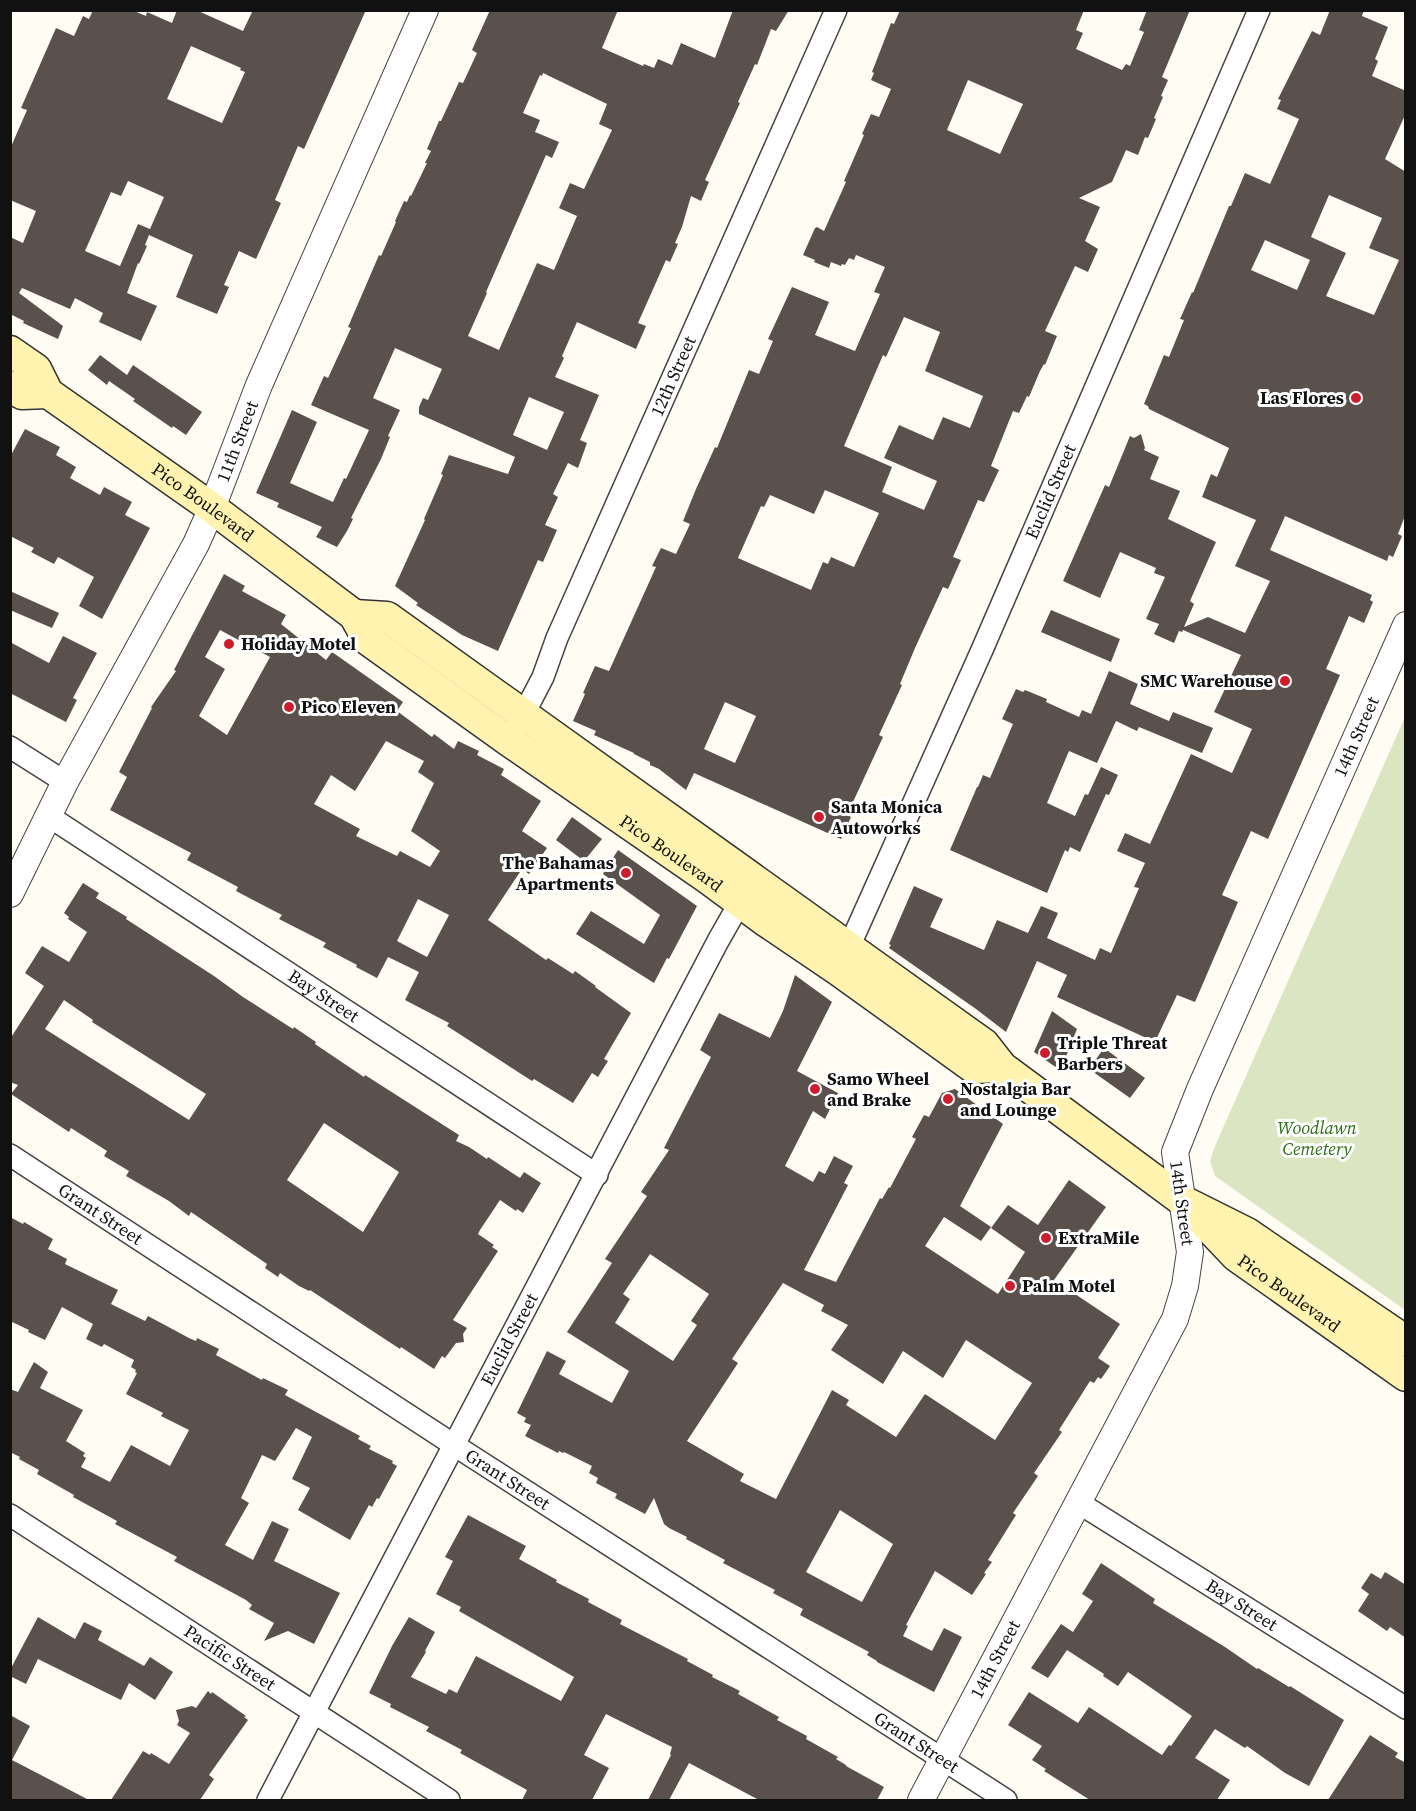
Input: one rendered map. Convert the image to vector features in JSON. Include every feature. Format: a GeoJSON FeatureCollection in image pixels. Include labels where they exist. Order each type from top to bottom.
{"type":"FeatureCollection","features":[{"type":"Feature","properties":{"kind":"main road","name":"Pico Boulevard"},"geometry":{"type":"LineString","coordinates":[[10,351],[36,369],[48,393],[212,508],[354,615],[368,640],[509,741],[746,891],[844,959],[984,1044],[1002,1067],[1183,1201],[1236,1256],[1406,1376]]}},
{"type":"Feature","properties":{"kind":"main road"},"geometry":{"type":"LineString","coordinates":[[10,386],[22,394],[48,393]]}},
{"type":"Feature","properties":{"kind":"main road","name":"Pico Boulevard"},"geometry":{"type":"LineString","coordinates":[[354,615],[387,617],[524,716],[746,891]]}},
{"type":"Feature","properties":{"kind":"main road","name":"Pico Boulevard"},"geometry":{"type":"LineString","coordinates":[[1183,1201],[1247,1233],[1406,1341]]}},
{"type":"Feature","properties":{"kind":"street","name":"11th Street"},"geometry":{"type":"LineString","coordinates":[[10,894],[66,782],[196,544],[259,385],[425,10]]}},
{"type":"Feature","properties":{"kind":"street","name":"12th Street"},"geometry":{"type":"LineString","coordinates":[[509,741],[543,677],[557,638],[836,10]]}},
{"type":"Feature","properties":{"kind":"street","name":"Euclid Street"},"geometry":{"type":"LineString","coordinates":[[844,959],[982,650],[1259,10]]}},
{"type":"Feature","properties":{"kind":"street","name":"14th Street"},"geometry":{"type":"LineString","coordinates":[[921,1800],[1175,1319],[1185,1286],[1190,1252],[1175,1152],[1200,1089],[1406,625]]}},
{"type":"Feature","properties":{"kind":"street"},"geometry":{"type":"LineString","coordinates":[[10,747],[66,782]]}},
{"type":"Feature","properties":{"kind":"street","name":"Bay Street"},"geometry":{"type":"LineString","coordinates":[[50,817],[597,1175]]}},
{"type":"Feature","properties":{"kind":"street","name":"Euclid Street"},"geometry":{"type":"LineString","coordinates":[[268,1800],[746,891]]}},
{"type":"Feature","properties":{"kind":"street","name":"Grant Street"},"geometry":{"type":"LineString","coordinates":[[10,1155],[454,1445],[1006,1800]]}},
{"type":"Feature","properties":{"kind":"street","name":"Bay Street"},"geometry":{"type":"LineString","coordinates":[[1079,1503],[1406,1708]]}},
{"type":"Feature","properties":{"kind":"street","name":"Pacific Street"},"geometry":{"type":"LineString","coordinates":[[10,1515],[449,1800]]}},
{"type":"Feature","properties":{"kind":"green space","name":"Woodlawn Cemetery"},"geometry":{"type":"Polygon","coordinates":[[[1405,717],[1405,1310],[1215,1176],[1210,1161],[1405,717]]]}},
{"type":"Feature","properties":{"kind":"building"},"geometry":{"type":"Polygon","coordinates":[[[93,10],[132,10],[146,16],[147,12],[172,23],[177,10],[196,10],[243,31],[253,10],[366,10],[304,149],[298,146],[275,200],[281,203],[256,259],[239,251],[224,285],[229,287],[217,314],[176,297],[193,255],[149,235],[145,245],[147,246],[127,293],[157,306],[141,341],[99,322],[103,313],[75,298],[70,309],[22,288],[19,293],[63,326],[58,339],[23,323],[24,321],[10,314],[10,237],[23,243],[36,211],[10,200],[10,149],[27,110],[21,108],[56,28],[74,36],[83,16],[89,19],[93,10]],[[191,46],[167,99],[222,123],[245,72],[240,70],[241,68],[191,46]],[[128,181],[121,196],[111,192],[85,251],[120,266],[138,224],[150,229],[164,197],[128,181]]]}},
{"type":"Feature","properties":{"kind":"building"},"geometry":{"type":"Polygon","coordinates":[[[490,10],[618,10],[602,48],[643,66],[644,64],[654,68],[658,59],[672,65],[681,43],[715,58],[733,10],[789,10],[776,31],[771,29],[705,180],[709,182],[701,201],[691,196],[675,243],[678,244],[670,262],[666,260],[638,323],[646,326],[636,349],[577,322],[555,377],[599,395],[580,440],[587,443],[578,468],[568,463],[553,494],[558,497],[545,525],[557,530],[543,562],[538,560],[498,651],[462,635],[416,605],[418,603],[395,586],[425,520],[449,455],[508,474],[515,457],[419,414],[423,398],[428,400],[442,369],[395,348],[373,398],[400,410],[381,459],[337,547],[316,537],[322,527],[277,507],[279,503],[256,493],[292,410],[317,422],[290,483],[333,502],[344,478],[346,479],[369,430],[311,405],[324,376],[328,378],[351,328],[348,327],[404,201],[407,202],[411,196],[427,163],[425,163],[431,151],[427,149],[439,121],[459,82],[463,83],[477,53],[472,50],[490,10]],[[543,73],[523,113],[540,120],[535,132],[559,142],[552,158],[546,155],[468,336],[499,350],[537,263],[554,270],[577,216],[559,208],[570,183],[584,189],[612,130],[599,124],[607,104],[543,73]],[[529,397],[513,435],[547,450],[564,412],[529,397]]]}},
{"type":"Feature","properties":{"kind":"building"},"geometry":{"type":"Polygon","coordinates":[[[900,10],[1084,10],[1076,30],[1083,33],[1076,49],[1122,70],[1126,64],[1130,66],[1144,32],[1139,30],[1147,10],[1190,10],[1162,77],[1168,80],[1154,118],[1156,119],[1138,155],[1126,150],[1112,182],[1079,198],[1100,207],[1085,241],[1098,249],[1088,272],[1075,266],[1045,331],[1057,336],[1029,397],[1027,396],[1019,413],[1013,411],[991,466],[999,470],[984,502],[978,500],[953,557],[961,560],[948,589],[943,587],[915,648],[900,684],[902,685],[879,735],[883,737],[847,815],[851,817],[841,839],[694,773],[686,790],[659,769],[650,765],[650,762],[594,735],[596,731],[573,721],[595,666],[609,671],[656,567],[652,566],[661,548],[676,554],[690,524],[683,521],[696,489],[715,447],[717,448],[749,370],[759,374],[773,341],[768,339],[792,287],[829,302],[815,335],[855,351],[880,294],[874,292],[885,267],[856,255],[854,260],[849,258],[845,265],[841,266],[831,262],[829,268],[803,255],[815,228],[824,231],[846,182],[844,181],[871,114],[879,117],[891,89],[871,80],[891,23],[894,24],[900,10]],[[968,80],[947,130],[1000,154],[1023,104],[968,80]],[[904,317],[886,357],[883,355],[844,446],[892,467],[882,492],[924,510],[937,481],[884,458],[899,425],[933,440],[943,417],[970,428],[983,396],[925,371],[940,332],[904,317]],[[825,490],[814,514],[770,495],[764,507],[761,506],[738,558],[811,590],[823,562],[828,564],[831,557],[854,567],[879,513],[825,490]],[[725,702],[704,749],[735,763],[756,716],[725,702]]]}},
{"type":"Feature","properties":{"kind":"building"},"geometry":{"type":"Polygon","coordinates":[[[1330,10],[1364,10],[1362,16],[1388,27],[1375,59],[1378,61],[1372,76],[1406,91],[1406,113],[1385,159],[1406,172],[1406,513],[1398,534],[1402,536],[1393,557],[1389,555],[1387,561],[1285,516],[1270,550],[1372,595],[1370,600],[1373,602],[1364,623],[1349,616],[1326,669],[1340,675],[1268,839],[1251,831],[1222,895],[1238,902],[1195,1002],[1177,995],[1155,1042],[1057,997],[1067,975],[1037,961],[1006,1032],[889,948],[914,886],[943,899],[930,927],[984,950],[997,920],[1028,933],[1041,906],[1058,913],[1047,938],[1095,960],[1100,948],[1111,953],[1139,888],[1134,887],[1145,863],[1117,851],[1125,833],[1150,844],[1191,754],[1232,773],[1252,729],[1214,712],[1241,655],[1183,630],[1179,631],[1174,643],[1154,634],[1159,624],[1146,619],[1165,577],[1154,573],[1156,568],[1120,552],[1100,598],[1063,581],[1105,485],[1109,487],[1130,436],[1134,438],[1141,434],[1144,450],[1159,457],[1150,479],[1180,491],[1168,519],[1216,542],[1190,601],[1194,604],[1184,627],[1208,617],[1245,633],[1270,581],[1235,566],[1256,520],[1202,497],[1211,474],[1217,477],[1229,448],[1149,409],[1144,404],[1164,355],[1169,357],[1184,320],[1180,319],[1245,173],[1270,184],[1299,119],[1277,109],[1281,100],[1278,99],[1312,31],[1320,35],[1330,10]],[[1329,195],[1311,237],[1346,253],[1326,296],[1374,315],[1399,260],[1369,248],[1382,218],[1329,195]],[[1265,240],[1251,270],[1297,290],[1310,260],[1265,240]]]}},
{"type":"Feature","properties":{"kind":"building"},"geometry":{"type":"Polygon","coordinates":[[[100,355],[127,375],[133,365],[202,412],[186,435],[133,401],[135,399],[109,381],[107,385],[88,370],[100,355]]]}},
{"type":"Feature","properties":{"kind":"building"},"geometry":{"type":"Polygon","coordinates":[[[25,429],[60,447],[56,455],[76,467],[70,478],[100,495],[104,487],[132,502],[125,515],[150,528],[102,619],[79,606],[94,577],[58,557],[54,564],[31,552],[34,548],[10,536],[10,457],[25,429]]]}},
{"type":"Feature","properties":{"kind":"building"},"geometry":{"type":"Polygon","coordinates":[[[224,574],[245,586],[242,591],[286,615],[281,624],[326,660],[332,652],[403,702],[397,711],[432,737],[434,734],[454,749],[458,741],[479,751],[477,755],[504,769],[501,775],[541,801],[522,831],[547,848],[529,874],[522,869],[488,920],[546,960],[548,958],[573,974],[575,971],[631,1013],[604,1059],[608,1061],[598,1077],[592,1073],[573,1103],[534,1079],[532,1081],[447,1026],[449,1023],[405,1000],[419,972],[388,957],[377,978],[356,967],[357,965],[323,947],[326,943],[279,919],[282,915],[236,891],[238,887],[187,860],[191,853],[110,810],[127,777],[119,772],[151,707],[176,671],[174,670],[224,574]],[[220,630],[205,657],[225,669],[199,716],[227,735],[270,657],[220,630]],[[386,741],[355,791],[331,775],[314,804],[360,829],[356,836],[397,856],[400,851],[430,867],[440,851],[411,831],[434,783],[418,772],[424,761],[386,741]],[[418,899],[397,941],[427,957],[449,915],[418,899]]]}},
{"type":"Feature","properties":{"kind":"building"},"geometry":{"type":"Polygon","coordinates":[[[10,591],[59,613],[52,628],[10,610],[10,591]]]}},
{"type":"Feature","properties":{"kind":"building"},"geometry":{"type":"Polygon","coordinates":[[[1051,610],[1120,639],[1111,662],[1041,632],[1051,610]]]}},
{"type":"Feature","properties":{"kind":"building"},"geometry":{"type":"Polygon","coordinates":[[[63,636],[97,653],[73,698],[77,700],[66,722],[10,693],[10,642],[49,663],[63,636]]]}},
{"type":"Feature","properties":{"kind":"building"},"geometry":{"type":"Polygon","coordinates":[[[1109,671],[1138,684],[1130,704],[1169,721],[1173,712],[1213,728],[1202,753],[1139,727],[1137,731],[1116,721],[1097,763],[1069,751],[1047,803],[1075,816],[1101,767],[1118,775],[1109,795],[1106,794],[1080,852],[1070,847],[1068,852],[1065,850],[1047,893],[950,850],[983,775],[990,778],[1013,724],[1002,719],[1016,689],[1023,692],[1025,690],[1047,699],[1046,702],[1079,717],[1082,710],[1091,714],[1109,671]]]}},
{"type":"Feature","properties":{"kind":"building"},"geometry":{"type":"Polygon","coordinates":[[[572,817],[602,839],[584,861],[556,840],[572,817]]]}},
{"type":"Feature","properties":{"kind":"building","name":"The Bahamas Apartments"},"geometry":{"type":"Polygon","coordinates":[[[618,850],[697,906],[654,983],[576,934],[591,911],[644,944],[660,915],[603,874],[618,850]]]}},
{"type":"Feature","properties":{"kind":"building"},"geometry":{"type":"Polygon","coordinates":[[[83,883],[99,893],[96,898],[127,917],[126,919],[243,997],[293,1029],[294,1027],[364,1077],[365,1075],[459,1135],[456,1141],[487,1159],[488,1157],[520,1178],[524,1172],[541,1183],[523,1213],[500,1200],[480,1230],[478,1234],[494,1245],[492,1247],[498,1251],[453,1320],[467,1328],[463,1334],[464,1342],[456,1343],[445,1358],[442,1356],[434,1369],[310,1290],[299,1286],[280,1273],[278,1277],[265,1268],[267,1264],[191,1212],[189,1216],[169,1201],[126,1176],[129,1171],[104,1156],[107,1151],[71,1128],[69,1132],[11,1094],[18,1085],[10,1082],[10,1039],[44,986],[25,973],[42,946],[69,962],[87,932],[68,919],[69,917],[64,913],[83,883]],[[64,1000],[45,1029],[189,1120],[206,1094],[92,1022],[93,1020],[64,1000]],[[324,1123],[287,1180],[363,1232],[399,1172],[324,1123]]]}},
{"type":"Feature","properties":{"kind":"building"},"geometry":{"type":"Polygon","coordinates":[[[795,975],[832,1002],[797,1071],[838,1093],[825,1119],[813,1111],[785,1166],[813,1182],[819,1171],[825,1174],[834,1156],[853,1166],[844,1183],[848,1185],[804,1270],[836,1282],[880,1198],[882,1199],[890,1188],[916,1139],[912,1137],[924,1115],[929,1117],[942,1093],[955,1089],[1003,1124],[960,1206],[991,1227],[981,1241],[944,1217],[925,1246],[998,1294],[1025,1252],[991,1228],[1008,1205],[1038,1225],[1069,1180],[1106,1207],[1054,1280],[1120,1324],[1098,1358],[1110,1366],[1101,1379],[1098,1377],[1094,1383],[1090,1381],[1059,1430],[1062,1432],[1034,1473],[1038,1476],[1013,1513],[1016,1515],[988,1560],[992,1562],[972,1595],[935,1571],[906,1625],[908,1626],[903,1636],[932,1651],[944,1628],[962,1637],[934,1692],[877,1662],[867,1655],[869,1652],[800,1615],[803,1609],[773,1593],[775,1590],[723,1563],[725,1560],[669,1528],[664,1524],[654,1498],[645,1514],[615,1498],[617,1494],[596,1483],[598,1478],[589,1473],[592,1466],[564,1452],[559,1451],[558,1453],[525,1436],[531,1425],[524,1422],[526,1418],[517,1413],[547,1351],[566,1361],[559,1374],[612,1403],[629,1371],[567,1332],[612,1263],[605,1259],[647,1196],[641,1192],[669,1150],[664,1148],[711,1057],[700,1050],[719,1013],[770,1038],[783,1011],[795,975]],[[650,1254],[623,1294],[630,1299],[615,1323],[673,1361],[697,1325],[691,1321],[709,1294],[650,1254]],[[783,1283],[732,1359],[738,1363],[687,1441],[744,1474],[740,1481],[776,1499],[832,1390],[849,1400],[846,1405],[896,1437],[925,1394],[995,1440],[1032,1383],[966,1340],[943,1378],[903,1351],[883,1384],[831,1350],[848,1325],[821,1311],[824,1305],[783,1283]],[[840,1510],[806,1572],[862,1602],[893,1544],[840,1510]]]}},
{"type":"Feature","properties":{"kind":"building"},"geometry":{"type":"Polygon","coordinates":[[[1052,1011],[1077,1029],[1065,1059],[1057,1068],[1034,1052],[1052,1011]]]}},
{"type":"Feature","properties":{"kind":"building"},"geometry":{"type":"Polygon","coordinates":[[[1104,1048],[1145,1078],[1130,1098],[1089,1069],[1104,1048]]]}},
{"type":"Feature","properties":{"kind":"building"},"geometry":{"type":"Polygon","coordinates":[[[10,1217],[23,1224],[24,1222],[53,1239],[48,1249],[67,1259],[65,1264],[118,1290],[111,1304],[145,1321],[148,1316],[189,1338],[196,1341],[197,1338],[219,1349],[216,1355],[262,1380],[263,1378],[288,1390],[285,1395],[360,1436],[358,1439],[371,1446],[369,1449],[393,1461],[392,1463],[397,1466],[379,1499],[377,1498],[372,1507],[369,1505],[350,1540],[298,1510],[310,1488],[292,1479],[312,1437],[296,1428],[275,1461],[262,1455],[241,1498],[249,1503],[225,1545],[253,1560],[272,1521],[289,1529],[274,1561],[340,1593],[314,1644],[288,1631],[264,1641],[274,1623],[249,1609],[252,1605],[246,1600],[174,1561],[177,1557],[115,1524],[117,1521],[37,1474],[39,1470],[10,1452],[10,1389],[18,1392],[34,1362],[48,1372],[40,1388],[83,1410],[66,1441],[85,1453],[83,1456],[86,1458],[81,1467],[110,1482],[131,1445],[170,1466],[189,1430],[161,1416],[163,1413],[126,1394],[137,1373],[131,1367],[134,1360],[104,1344],[102,1347],[86,1339],[93,1324],[62,1307],[45,1340],[10,1321],[10,1217]]]}},
{"type":"Feature","properties":{"kind":"building"},"geometry":{"type":"Polygon","coordinates":[[[468,1515],[526,1546],[519,1559],[589,1599],[588,1602],[622,1620],[620,1624],[688,1659],[687,1661],[713,1675],[712,1677],[740,1691],[738,1694],[779,1717],[777,1720],[807,1736],[806,1739],[838,1757],[836,1759],[846,1766],[884,1787],[877,1800],[759,1800],[689,1763],[669,1800],[648,1800],[671,1755],[672,1747],[606,1714],[584,1755],[609,1768],[592,1800],[522,1800],[527,1790],[460,1753],[462,1750],[426,1731],[429,1727],[390,1707],[391,1704],[369,1693],[409,1617],[435,1632],[411,1677],[446,1694],[449,1689],[457,1693],[476,1656],[561,1701],[574,1677],[459,1611],[461,1607],[436,1594],[453,1561],[445,1557],[468,1515]]]}},
{"type":"Feature","properties":{"kind":"building"},"geometry":{"type":"Polygon","coordinates":[[[1101,1563],[1155,1599],[1153,1603],[1257,1669],[1290,1686],[1344,1720],[1309,1786],[1285,1773],[1247,1746],[1245,1748],[1215,1729],[1195,1758],[1230,1780],[1217,1800],[1090,1800],[1044,1771],[1046,1769],[1032,1760],[1042,1746],[1008,1725],[1029,1692],[1078,1723],[1089,1707],[1162,1755],[1192,1716],[1128,1672],[1118,1686],[1067,1650],[1048,1678],[1031,1668],[1061,1624],[1073,1632],[1093,1601],[1082,1594],[1101,1563]]]}},
{"type":"Feature","properties":{"kind":"building"},"geometry":{"type":"Polygon","coordinates":[[[1385,1572],[1406,1585],[1406,1638],[1390,1627],[1387,1631],[1358,1611],[1369,1594],[1361,1588],[1371,1573],[1381,1579],[1385,1572]]]}},
{"type":"Feature","properties":{"kind":"building"},"geometry":{"type":"Polygon","coordinates":[[[38,1617],[75,1639],[84,1622],[102,1631],[98,1640],[144,1666],[150,1657],[173,1672],[155,1700],[129,1683],[121,1700],[38,1659],[26,1684],[10,1676],[10,1670],[38,1617]]]}},
{"type":"Feature","properties":{"kind":"building"},"geometry":{"type":"Polygon","coordinates":[[[208,1691],[246,1716],[244,1717],[248,1720],[209,1775],[214,1779],[200,1800],[111,1800],[143,1751],[169,1764],[190,1733],[177,1725],[179,1721],[176,1710],[192,1706],[196,1708],[208,1691]]]}},
{"type":"Feature","properties":{"kind":"building"},"geometry":{"type":"Polygon","coordinates":[[[10,1715],[30,1726],[12,1760],[89,1800],[10,1800],[10,1715]]]}},
{"type":"Feature","properties":{"kind":"building"},"geometry":{"type":"Polygon","coordinates":[[[1370,1735],[1398,1753],[1395,1757],[1406,1763],[1406,1800],[1328,1800],[1370,1735]]]}},
{"type":"Feature","properties":{"kind":"place","name":"Las Flores"},"geometry":{"type":"Point","coordinates":[1356,398]}},
{"type":"Feature","properties":{"kind":"place","name":"Holiday Motel"},"geometry":{"type":"Point","coordinates":[229,644]}},
{"type":"Feature","properties":{"kind":"place","name":"SMC Warehouse"},"geometry":{"type":"Point","coordinates":[1285,681]}},
{"type":"Feature","properties":{"kind":"place","name":"Pico Eleven"},"geometry":{"type":"Point","coordinates":[289,707]}},
{"type":"Feature","properties":{"kind":"place","name":"Santa Monica Autoworks"},"geometry":{"type":"Point","coordinates":[819,817]}},
{"type":"Feature","properties":{"kind":"place","name":"The Bahamas Apartments"},"geometry":{"type":"Point","coordinates":[626,873]}},
{"type":"Feature","properties":{"kind":"place","name":"Triple Threat Barbers"},"geometry":{"type":"Point","coordinates":[1045,1053]}},
{"type":"Feature","properties":{"kind":"place","name":"Samo Wheel and Brake"},"geometry":{"type":"Point","coordinates":[815,1089]}},
{"type":"Feature","properties":{"kind":"place","name":"Nostalgia Bar and Lounge"},"geometry":{"type":"Point","coordinates":[948,1099]}},
{"type":"Feature","properties":{"kind":"place","name":"ExtraMile"},"geometry":{"type":"Point","coordinates":[1046,1238]}},
{"type":"Feature","properties":{"kind":"place","name":"Palm Motel"},"geometry":{"type":"Point","coordinates":[1010,1286]}}]}
